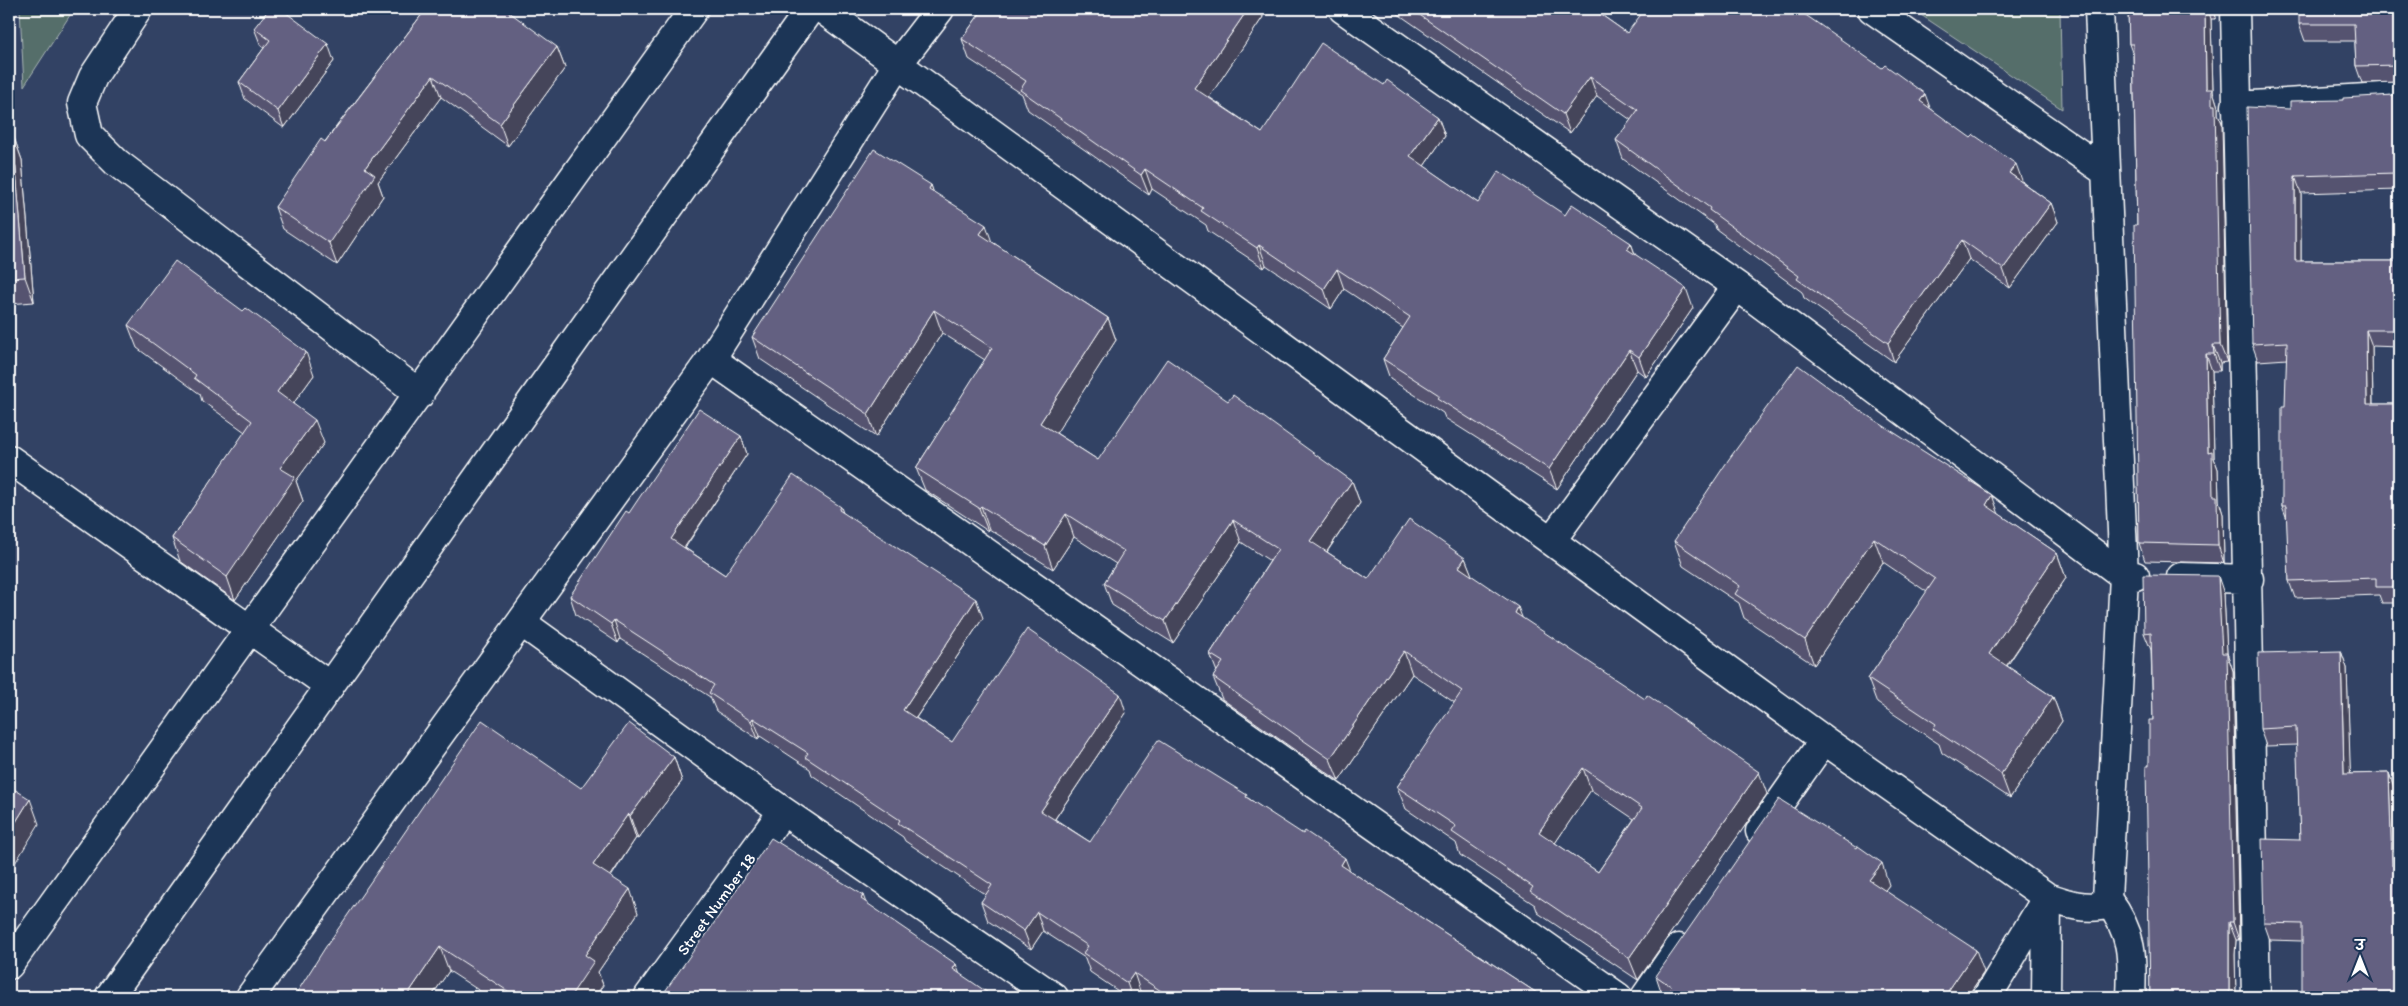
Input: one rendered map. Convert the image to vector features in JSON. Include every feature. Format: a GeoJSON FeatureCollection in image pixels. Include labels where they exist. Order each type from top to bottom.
{"type":"FeatureCollection","features":[{"type":"Feature","properties":{"kind":"street"},"geometry":{"type":"LineString","coordinates":[[138,9],[92,76],[82,103],[89,135],[116,162],[420,394]]}},
{"type":"Feature","properties":{"kind":"street"},"geometry":{"type":"LineString","coordinates":[[9,965],[420,394],[694,9]]}},
{"type":"Feature","properties":{"kind":"street"},"geometry":{"type":"LineString","coordinates":[[109,997],[810,9]]}},
{"type":"Feature","properties":{"kind":"street"},"geometry":{"type":"LineString","coordinates":[[822,9],[1824,740],[2047,897],[2079,907],[2091,908],[2101,906],[2107,899],[2124,576],[2099,9]]}},
{"type":"Feature","properties":{"kind":"street"},"geometry":{"type":"LineString","coordinates":[[250,997],[711,359],[897,65],[940,9]]}},
{"type":"Feature","properties":{"kind":"street"},"geometry":{"type":"LineString","coordinates":[[1343,9],[1737,286],[2124,576],[2249,579]]}},
{"type":"Feature","properties":{"kind":"street"},"geometry":{"type":"LineString","coordinates":[[1872,9],[2106,172]]}},
{"type":"Feature","properties":{"kind":"street"},"geometry":{"type":"LineString","coordinates":[[2235,9],[2249,579],[2256,997]]}},
{"type":"Feature","properties":{"kind":"street"},"geometry":{"type":"LineString","coordinates":[[2236,106],[2399,96]]}},
{"type":"Feature","properties":{"kind":"street"},"geometry":{"type":"LineString","coordinates":[[1551,541],[1737,286]]}},
{"type":"Feature","properties":{"kind":"street"},"geometry":{"type":"LineString","coordinates":[[711,359],[1618,997]]}},
{"type":"Feature","properties":{"kind":"street"},"geometry":{"type":"LineString","coordinates":[[9,459],[330,686]]}},
{"type":"Feature","properties":{"kind":"street"},"geometry":{"type":"LineString","coordinates":[[521,622],[783,811],[1054,997]]}},
{"type":"Feature","properties":{"kind":"street"},"geometry":{"type":"LineString","coordinates":[[1747,850],[1824,740]]}},
{"type":"Feature","properties":{"kind":"street","name":"Street Number 18"},"geometry":{"type":"LineString","coordinates":[[648,997],[783,811]]}},
{"type":"Feature","properties":{"kind":"street"},"geometry":{"type":"LineString","coordinates":[[1987,997],[2047,897]]}},
{"type":"Feature","properties":{"kind":"street"},"geometry":{"type":"LineString","coordinates":[[2046,997],[2047,897]]}},
{"type":"Feature","properties":{"kind":"street"},"geometry":{"type":"LineString","coordinates":[[2107,899],[2120,916],[2130,942],[2132,960],[2131,997]]}},
{"type":"Feature","properties":{"kind":"street"},"geometry":{"type":"LineString","coordinates":[[1646,997],[1691,932]]}},
{"type":"Feature","properties":{"kind":"green space"},"geometry":{"type":"Polygon","coordinates":[[[20,9],[74,9],[24,86],[20,9]]]}},
{"type":"Feature","properties":{"kind":"green space"},"geometry":{"type":"Polygon","coordinates":[[[1912,9],[2060,9],[2062,109],[1912,9]]]}},
{"type":"Feature","properties":{"kind":"building"},"geometry":{"type":"Polygon","coordinates":[[[269,9],[281,9],[328,44],[278,111],[239,82],[270,40],[254,28],[269,9]]]}},
{"type":"Feature","properties":{"kind":"building"},"geometry":{"type":"Polygon","coordinates":[[[426,9],[505,9],[557,47],[500,124],[433,76],[365,168],[375,175],[329,243],[275,207],[321,139],[325,142],[426,9]]]}},
{"type":"Feature","properties":{"kind":"building"},"geometry":{"type":"Polygon","coordinates":[[[983,9],[1248,9],[1194,88],[1262,133],[1321,43],[1384,85],[1387,80],[1438,117],[1410,156],[1478,203],[1499,171],[1565,215],[1572,204],[1631,243],[1627,249],[1686,288],[1639,357],[1629,350],[1549,469],[1437,398],[1439,395],[1383,359],[1410,317],[1337,269],[1324,289],[1259,245],[1257,248],[1201,211],[1203,208],[1145,169],[1141,175],[1020,90],[1026,81],[962,39],[983,9]]]}},
{"type":"Feature","properties":{"kind":"building"},"geometry":{"type":"Polygon","coordinates":[[[1411,9],[1593,9],[1627,33],[1645,9],[1797,9],[1882,68],[1885,65],[1925,94],[1920,101],[1971,138],[1974,135],[2016,164],[2009,173],[2051,203],[2003,269],[1962,240],[1888,343],[1797,279],[1799,276],[1616,140],[1638,110],[1590,77],[1563,114],[1411,9]]]}},
{"type":"Feature","properties":{"kind":"building"},"geometry":{"type":"Polygon","coordinates":[[[2128,9],[2205,9],[2206,89],[2212,89],[2212,105],[2215,105],[2220,345],[2213,345],[2214,354],[2206,354],[2208,452],[2212,451],[2213,496],[2217,496],[2218,545],[2139,543],[2134,225],[2137,225],[2133,44],[2129,44],[2128,9]]]}},
{"type":"Feature","properties":{"kind":"building"},"geometry":{"type":"Polygon","coordinates":[[[2299,9],[2399,9],[2399,65],[2356,66],[2354,24],[2299,24],[2299,9]]]}},
{"type":"Feature","properties":{"kind":"building"},"geometry":{"type":"Polygon","coordinates":[[[2399,93],[2399,261],[2399,330],[2366,330],[2367,404],[2399,404],[2399,587],[2376,587],[2376,578],[2289,581],[2286,506],[2282,506],[2282,406],[2285,406],[2287,342],[2252,344],[2247,107],[2290,109],[2290,101],[2343,100],[2343,98],[2394,95],[2399,93]],[[2396,173],[2295,176],[2295,261],[2399,261],[2396,173]]]}},
{"type":"Feature","properties":{"kind":"building"},"geometry":{"type":"Polygon","coordinates":[[[13,135],[25,277],[9,278],[9,136],[13,135]]]}},
{"type":"Feature","properties":{"kind":"building"},"geometry":{"type":"Polygon","coordinates":[[[874,149],[931,185],[929,189],[986,225],[980,234],[1108,318],[1040,423],[1098,460],[1167,359],[1228,401],[1233,395],[1352,481],[1310,541],[1368,579],[1409,519],[1465,558],[1459,567],[1518,607],[1515,613],[1645,699],[1647,695],[1759,772],[1629,958],[1530,891],[1533,887],[1452,832],[1456,826],[1397,787],[1462,691],[1404,651],[1330,759],[1213,677],[1223,662],[1210,654],[1278,549],[1233,520],[1165,621],[1104,583],[1124,551],[1066,514],[1045,546],[981,506],[979,508],[916,468],[992,348],[934,310],[868,414],[752,337],[874,149]],[[1583,768],[1539,832],[1598,872],[1642,808],[1583,768]]]}},
{"type":"Feature","properties":{"kind":"building"},"geometry":{"type":"Polygon","coordinates":[[[175,261],[243,311],[246,308],[306,352],[277,392],[315,420],[280,468],[295,477],[227,577],[172,538],[252,421],[194,378],[196,375],[128,325],[175,261]]]}},
{"type":"Feature","properties":{"kind":"building"},"geometry":{"type":"Polygon","coordinates":[[[1798,365],[1865,414],[1992,495],[1986,505],[2057,553],[1989,654],[2053,697],[2001,774],[1933,729],[1936,724],[1868,679],[1935,579],[1874,538],[1805,640],[1735,594],[1740,586],[1674,541],[1729,459],[1798,365]]]}},
{"type":"Feature","properties":{"kind":"building"},"geometry":{"type":"Polygon","coordinates":[[[699,409],[741,436],[671,539],[725,575],[793,475],[841,507],[839,510],[976,599],[903,710],[952,742],[1027,629],[1120,694],[1041,811],[1090,842],[1158,740],[1247,795],[1246,797],[1303,834],[1305,831],[1345,858],[1341,865],[1543,997],[1170,997],[1134,973],[1127,983],[1083,953],[1088,946],[1037,912],[1024,931],[981,902],[992,885],[898,823],[900,820],[805,757],[808,753],[753,718],[751,721],[709,693],[714,685],[614,620],[611,624],[570,596],[626,511],[629,513],[699,409]]]}},
{"type":"Feature","properties":{"kind":"building"},"geometry":{"type":"Polygon","coordinates":[[[2143,575],[2218,576],[2222,653],[2227,653],[2233,922],[2229,922],[2229,997],[2150,997],[2146,766],[2149,766],[2149,720],[2153,720],[2151,632],[2144,633],[2143,575]]]}},
{"type":"Feature","properties":{"kind":"building"},"geometry":{"type":"Polygon","coordinates":[[[2341,651],[2344,774],[2389,773],[2392,865],[2399,864],[2399,997],[2302,997],[2302,924],[2264,923],[2262,839],[2300,840],[2296,727],[2260,729],[2258,653],[2341,651]]]}},
{"type":"Feature","properties":{"kind":"building"},"geometry":{"type":"Polygon","coordinates":[[[482,720],[581,788],[629,723],[674,757],[630,816],[628,814],[593,865],[630,889],[585,955],[594,961],[570,997],[517,997],[440,947],[406,997],[395,997],[383,989],[378,997],[294,997],[325,948],[482,720]]]}},
{"type":"Feature","properties":{"kind":"building"},"geometry":{"type":"Polygon","coordinates":[[[9,786],[30,799],[9,833],[9,786]]]}},
{"type":"Feature","properties":{"kind":"building"},"geometry":{"type":"Polygon","coordinates":[[[1779,799],[1857,848],[1858,846],[1882,863],[1869,880],[1976,950],[1944,997],[1679,997],[1670,991],[1672,987],[1656,976],[1779,799]]]}},
{"type":"Feature","properties":{"kind":"building"},"geometry":{"type":"Polygon","coordinates":[[[771,838],[863,895],[861,899],[956,964],[953,969],[994,997],[661,997],[704,938],[771,838]]]}}]}
